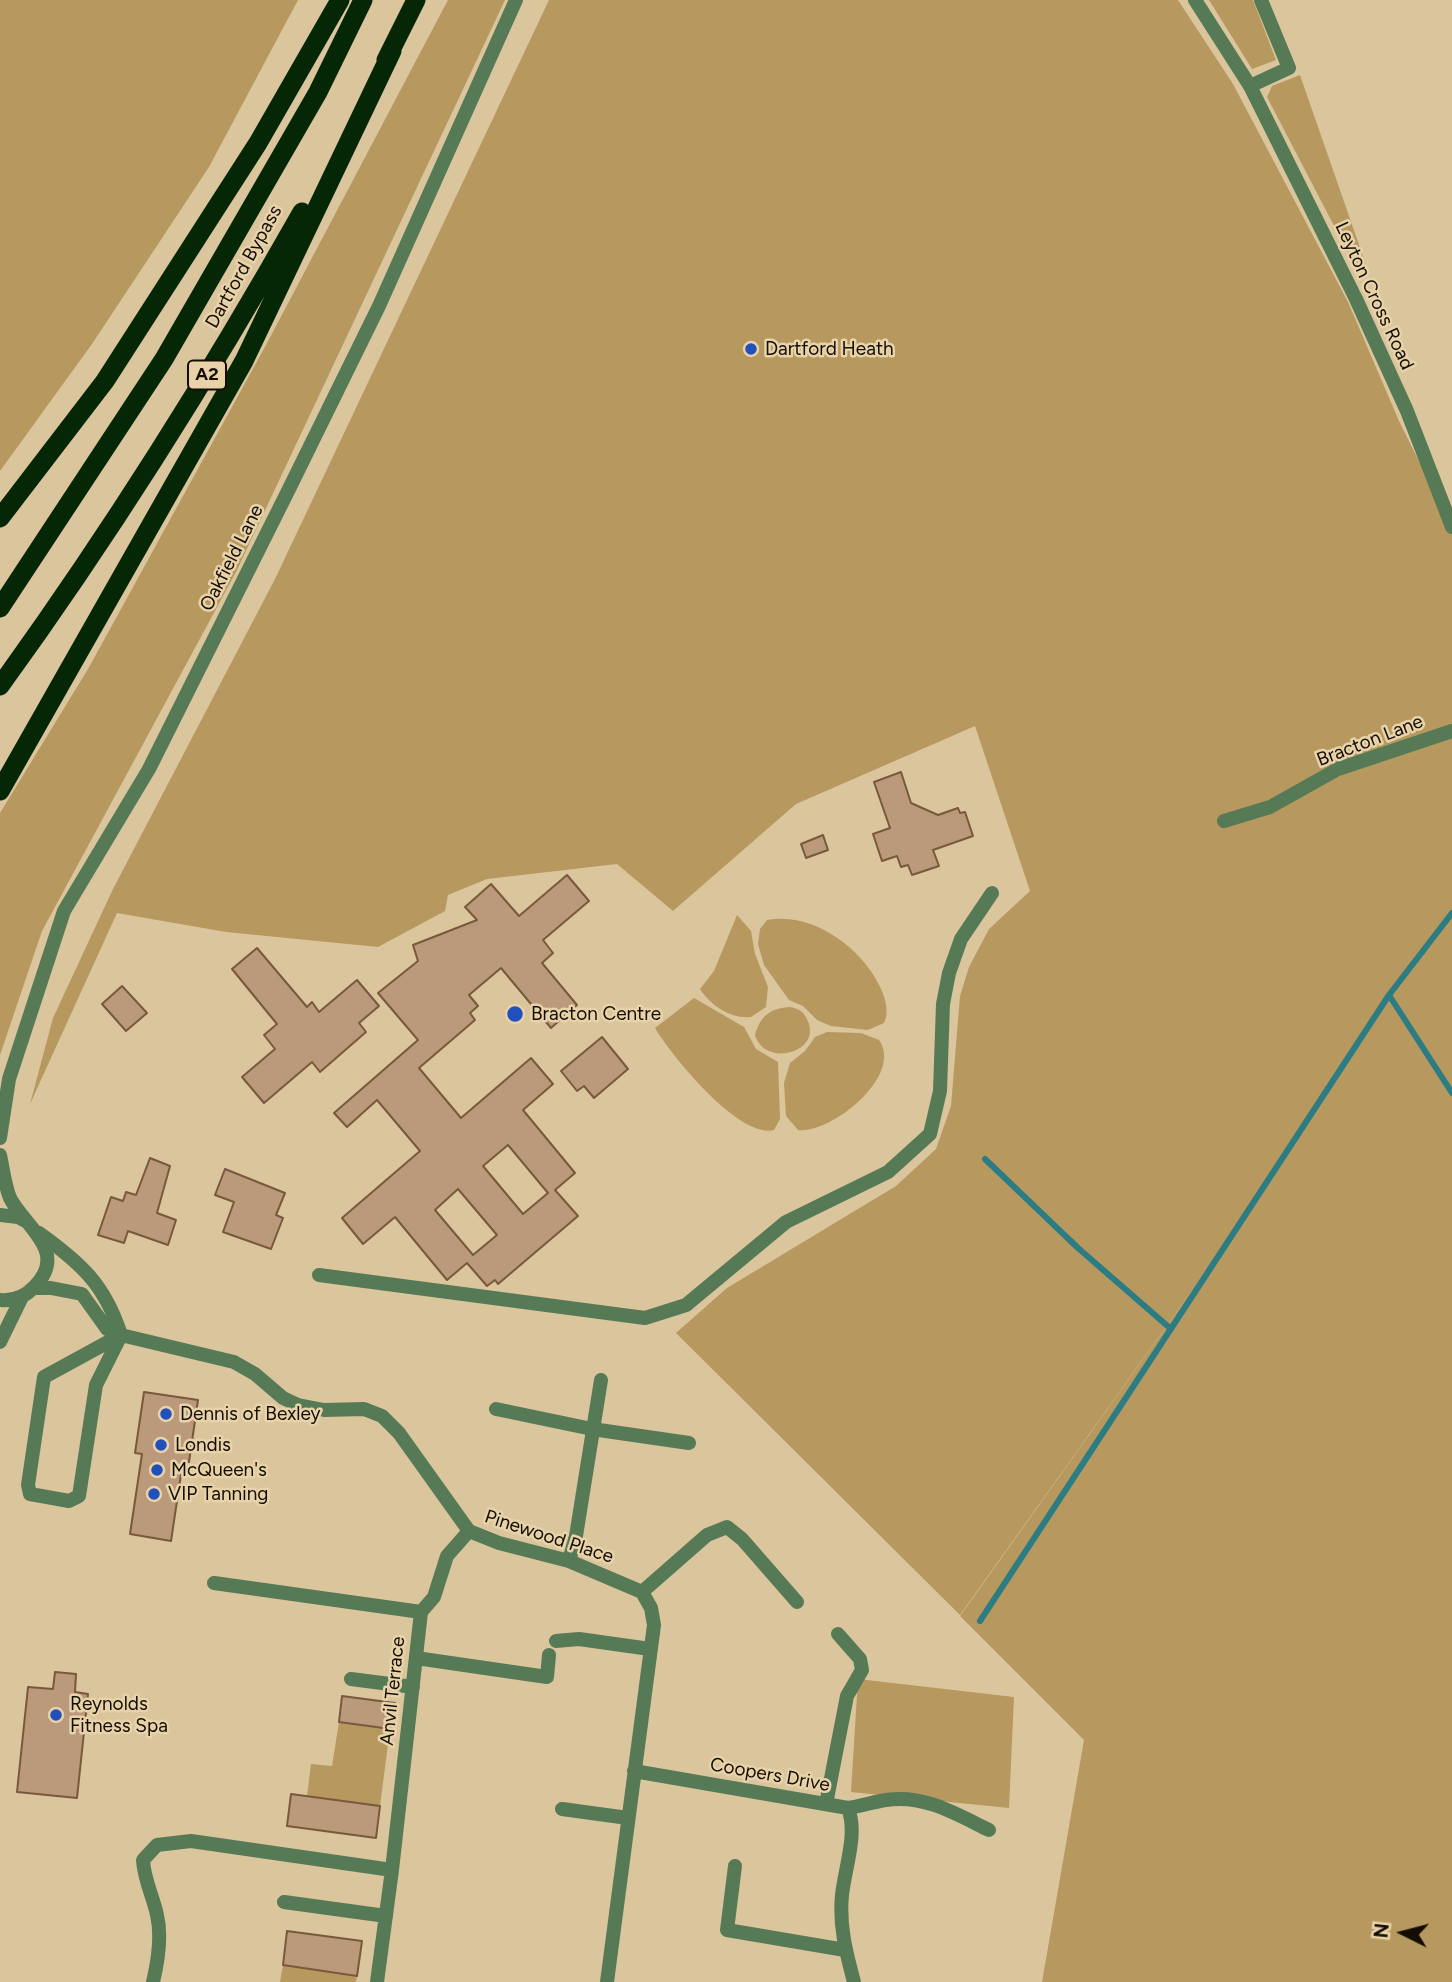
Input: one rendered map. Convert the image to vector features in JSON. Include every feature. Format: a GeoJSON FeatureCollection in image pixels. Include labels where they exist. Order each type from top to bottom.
{"type":"FeatureCollection","features":[{"type":"Feature","properties":{"kind":"highway"},"geometry":{"type":"LineString","coordinates":[[0,517],[105,381],[258,144],[340,0]]}},
{"type":"Feature","properties":{"kind":"highway","name":"Dartford Bypass"},"geometry":{"type":"LineString","coordinates":[[0,608],[164,359],[318,92],[363,0]]}},
{"type":"Feature","properties":{"kind":"highway","name":"Dartford Bypass"},"geometry":{"type":"LineString","coordinates":[[0,686],[48,620],[232,337],[391,51],[416,0]]}},
{"type":"Feature","properties":{"kind":"highway"},"geometry":{"type":"LineString","coordinates":[[0,791],[244,360],[391,51]]}},
{"type":"Feature","properties":{"kind":"street","name":"Oakfield Lane"},"geometry":{"type":"LineString","coordinates":[[0,1138],[9,1079],[64,911],[149,769],[289,489],[379,306],[516,0]]}},
{"type":"Feature","properties":{"kind":"street","name":"Leyton Cross Road"},"geometry":{"type":"LineString","coordinates":[[1195,0],[1250,86],[1407,411],[1452,527]]}},
{"type":"Feature","properties":{"kind":"street"},"geometry":{"type":"LineString","coordinates":[[1250,86],[1289,68],[1261,0]]}},
{"type":"Feature","properties":{"kind":"street","name":"Bracton Lane"},"geometry":{"type":"LineString","coordinates":[[1224,821],[1270,807],[1338,769],[1452,731]]}},
{"type":"Feature","properties":{"kind":"street"},"geometry":{"type":"LineString","coordinates":[[319,1275],[645,1318],[686,1305],[786,1222],[888,1172],[930,1134],[940,1091],[943,1004],[949,973],[961,939],[992,892]]}},
{"type":"Feature","properties":{"kind":"street"},"geometry":{"type":"LineString","coordinates":[[0,1156],[10,1198],[34,1228],[47,1257],[45,1269],[0,1342]]}},
{"type":"Feature","properties":{"kind":"street"},"geometry":{"type":"LineString","coordinates":[[0,1215],[18,1217],[83,1266],[112,1308],[121,1335],[95,1387],[79,1496],[66,1501],[30,1494],[28,1485],[44,1377],[121,1335]]}},
{"type":"Feature","properties":{"kind":"street","name":"Pinewood Place"},"geometry":{"type":"LineString","coordinates":[[28,1293],[48,1287],[82,1294],[107,1329],[121,1335],[234,1362],[255,1374],[283,1398],[298,1405],[324,1410],[364,1409],[382,1416],[399,1433],[469,1531],[499,1544],[569,1562],[642,1592]]}},
{"type":"Feature","properties":{"kind":"street"},"geometry":{"type":"LineString","coordinates":[[0,1300],[28,1293]]}},
{"type":"Feature","properties":{"kind":"street"},"geometry":{"type":"LineString","coordinates":[[569,1562],[576,1536],[600,1380]]}},
{"type":"Feature","properties":{"kind":"street"},"geometry":{"type":"LineString","coordinates":[[496,1409],[592,1429],[689,1443]]}},
{"type":"Feature","properties":{"kind":"street"},"geometry":{"type":"LineString","coordinates":[[607,1982],[653,1617],[642,1592],[707,1535],[727,1527],[742,1539],[797,1602]]}},
{"type":"Feature","properties":{"kind":"street","name":"Anvil Terrace"},"geometry":{"type":"LineString","coordinates":[[377,1982],[421,1612],[433,1597],[447,1556],[469,1531]]}},
{"type":"Feature","properties":{"kind":"street"},"geometry":{"type":"LineString","coordinates":[[214,1584],[421,1612]]}},
{"type":"Feature","properties":{"kind":"street"},"geometry":{"type":"LineString","coordinates":[[826,1804],[847,1696],[862,1670],[860,1659],[838,1634]]}},
{"type":"Feature","properties":{"kind":"street"},"geometry":{"type":"LineString","coordinates":[[556,1641],[579,1639],[650,1649]]}},
{"type":"Feature","properties":{"kind":"street"},"geometry":{"type":"LineString","coordinates":[[416,1658],[547,1677],[549,1655]]}},
{"type":"Feature","properties":{"kind":"street"},"geometry":{"type":"LineString","coordinates":[[351,1679],[413,1687]]}},
{"type":"Feature","properties":{"kind":"street","name":"Coopers Drive"},"geometry":{"type":"LineString","coordinates":[[634,1771],[848,1808],[853,1821],[842,1896],[841,1932],[854,1982]]}},
{"type":"Feature","properties":{"kind":"street"},"geometry":{"type":"LineString","coordinates":[[848,1808],[887,1800],[928,1802],[953,1810],[989,1830]]}},
{"type":"Feature","properties":{"kind":"street"},"geometry":{"type":"LineString","coordinates":[[562,1810],[628,1818]]}},
{"type":"Feature","properties":{"kind":"street"},"geometry":{"type":"LineString","coordinates":[[153,1982],[158,1960],[158,1917],[144,1874],[143,1860],[157,1845],[191,1841],[392,1870]]}},
{"type":"Feature","properties":{"kind":"street"},"geometry":{"type":"LineString","coordinates":[[735,1866],[727,1930],[845,1950]]}},
{"type":"Feature","properties":{"kind":"street"},"geometry":{"type":"LineString","coordinates":[[284,1902],[386,1916]]}},
{"type":"Feature","properties":{"kind":"shaded area"},"geometry":{"type":"Polygon","coordinates":[[[0,0],[298,0],[209,167],[92,344],[0,471],[0,0]]]}},
{"type":"Feature","properties":{"kind":"shaded area"},"geometry":{"type":"Polygon","coordinates":[[[448,0],[505,0],[236,572],[42,931],[0,1055],[0,813],[88,669],[266,345],[448,0]]]}},
{"type":"Feature","properties":{"kind":"shaded area"},"geometry":{"type":"Polygon","coordinates":[[[549,0],[1178,0],[1233,84],[1348,302],[1399,421],[1452,528],[1452,1982],[1042,1982],[1084,1740],[960,1616],[1320,1111],[960,1615],[676,1333],[727,1288],[896,1186],[936,1149],[951,1106],[960,996],[969,967],[989,929],[1030,891],[975,726],[796,804],[673,911],[617,864],[487,879],[448,895],[445,911],[378,947],[226,932],[117,913],[30,1104],[53,1018],[113,889],[275,579],[549,0]]]}},
{"type":"Feature","properties":{"kind":"shaded area"},"geometry":{"type":"Polygon","coordinates":[[[1209,0],[1253,0],[1276,60],[1252,69],[1209,0]]]}},
{"type":"Feature","properties":{"kind":"shaded area"},"geometry":{"type":"Polygon","coordinates":[[[1300,75],[1366,265],[1356,268],[1267,97],[1272,86],[1300,75]]]}},
{"type":"Feature","properties":{"kind":"shaded area"},"geometry":{"type":"Polygon","coordinates":[[[737,915],[751,931],[755,954],[768,987],[766,1007],[751,1017],[729,1014],[710,1001],[700,989],[714,971],[737,915]]]}},
{"type":"Feature","properties":{"kind":"shaded area"},"geometry":{"type":"Polygon","coordinates":[[[785,919],[820,928],[851,948],[874,976],[882,991],[886,1007],[884,1023],[868,1030],[831,1026],[817,1020],[803,1006],[789,1000],[764,965],[758,944],[760,929],[767,920],[785,919]]]}},
{"type":"Feature","properties":{"kind":"shaded area"},"geometry":{"type":"Polygon","coordinates":[[[694,998],[744,1027],[756,1049],[778,1062],[780,1119],[774,1130],[759,1129],[725,1109],[690,1075],[655,1028],[694,998]]]}},
{"type":"Feature","properties":{"kind":"shaded area"},"geometry":{"type":"Polygon","coordinates":[[[790,1007],[800,1011],[807,1019],[810,1031],[807,1040],[800,1048],[791,1052],[769,1051],[755,1035],[757,1028],[767,1014],[790,1007]]]}},
{"type":"Feature","properties":{"kind":"shaded area"},"geometry":{"type":"Polygon","coordinates":[[[827,1032],[861,1033],[879,1040],[884,1054],[882,1069],[861,1100],[845,1113],[829,1123],[812,1129],[798,1130],[786,1116],[784,1083],[790,1063],[805,1051],[815,1037],[827,1032]]]}},
{"type":"Feature","properties":{"kind":"shaded area"},"geometry":{"type":"Polygon","coordinates":[[[858,1679],[1014,1697],[1009,1808],[851,1792],[858,1679]]]}},
{"type":"Feature","properties":{"kind":"shaded area"},"geometry":{"type":"Polygon","coordinates":[[[339,1722],[390,1729],[380,1806],[307,1796],[311,1764],[332,1766],[339,1722]]]}},
{"type":"Feature","properties":{"kind":"shaded area"},"geometry":{"type":"Polygon","coordinates":[[[283,1965],[357,1976],[356,1982],[280,1982],[283,1965]]]}},
{"type":"Feature","properties":{"kind":"building"},"geometry":{"type":"Polygon","coordinates":[[[901,772],[911,803],[938,815],[958,808],[960,813],[965,812],[973,836],[933,850],[939,866],[912,875],[908,865],[901,867],[897,856],[882,861],[873,834],[890,828],[874,782],[901,772]]]}},
{"type":"Feature","properties":{"kind":"building"},"geometry":{"type":"Polygon","coordinates":[[[823,835],[828,850],[806,858],[801,844],[823,835]]]}},
{"type":"Feature","properties":{"kind":"building","name":"Bracton Centre"},"geometry":{"type":"Polygon","coordinates":[[[567,875],[589,901],[543,940],[553,953],[542,963],[577,1005],[551,1028],[501,968],[469,995],[478,1006],[470,1013],[475,1020],[419,1068],[461,1118],[531,1058],[553,1084],[523,1110],[575,1173],[555,1190],[578,1216],[498,1284],[495,1280],[487,1286],[467,1263],[447,1280],[395,1217],[363,1244],[342,1218],[420,1151],[377,1100],[347,1127],[334,1113],[418,1040],[378,993],[418,961],[413,945],[477,920],[465,907],[491,884],[519,916],[567,875]],[[508,1145],[483,1166],[523,1214],[548,1193],[508,1145]],[[458,1189],[435,1210],[473,1255],[497,1235],[458,1189]]]}},
{"type":"Feature","properties":{"kind":"building"},"geometry":{"type":"Polygon","coordinates":[[[257,948],[307,1007],[312,1002],[319,1012],[357,980],[379,1006],[359,1023],[366,1032],[320,1072],[312,1062],[264,1103],[242,1077],[275,1049],[264,1035],[277,1024],[232,969],[257,948]]]}},
{"type":"Feature","properties":{"kind":"building"},"geometry":{"type":"Polygon","coordinates":[[[122,986],[147,1013],[126,1031],[102,1004],[122,986]]]}},
{"type":"Feature","properties":{"kind":"building"},"geometry":{"type":"Polygon","coordinates":[[[602,1037],[628,1069],[594,1098],[584,1086],[577,1091],[561,1071],[602,1037]]]}},
{"type":"Feature","properties":{"kind":"building"},"geometry":{"type":"Polygon","coordinates":[[[150,1158],[170,1166],[157,1213],[176,1220],[168,1245],[128,1231],[124,1243],[98,1235],[111,1197],[123,1201],[126,1192],[136,1195],[150,1158]]]}},
{"type":"Feature","properties":{"kind":"building"},"geometry":{"type":"Polygon","coordinates":[[[225,1169],[285,1193],[276,1215],[283,1218],[271,1249],[223,1232],[234,1202],[215,1195],[225,1169]]]}},
{"type":"Feature","properties":{"kind":"building"},"geometry":{"type":"Polygon","coordinates":[[[144,1392],[198,1400],[189,1462],[183,1461],[171,1541],[130,1534],[142,1454],[135,1453],[144,1392]]]}},
{"type":"Feature","properties":{"kind":"building","name":"Reynolds Fitness Spa"},"geometry":{"type":"Polygon","coordinates":[[[55,1672],[76,1674],[75,1692],[88,1694],[77,1798],[17,1792],[28,1687],[53,1689],[55,1672]]]}},
{"type":"Feature","properties":{"kind":"building"},"geometry":{"type":"Polygon","coordinates":[[[342,1696],[395,1703],[391,1729],[339,1722],[342,1696]]]}},
{"type":"Feature","properties":{"kind":"building"},"geometry":{"type":"Polygon","coordinates":[[[291,1794],[380,1806],[376,1838],[287,1826],[291,1794]]]}},
{"type":"Feature","properties":{"kind":"building"},"geometry":{"type":"Polygon","coordinates":[[[287,1931],[362,1941],[357,1976],[283,1965],[287,1931]]]}},
{"type":"Feature","properties":{"kind":"waterway"},"geometry":{"type":"LineString","coordinates":[[1452,913],[1389,995],[1452,1093]]}},
{"type":"Feature","properties":{"kind":"waterway"},"geometry":{"type":"LineString","coordinates":[[980,1621],[1389,995]]}},
{"type":"Feature","properties":{"kind":"waterway"},"geometry":{"type":"LineString","coordinates":[[985,1159],[1078,1248],[1171,1329]]}},
{"type":"Feature","properties":{"kind":"place","name":"Dartford Heath"},"geometry":{"type":"Point","coordinates":[751,349]}},
{"type":"Feature","properties":{"kind":"place","name":"Bracton Centre"},"geometry":{"type":"Point","coordinates":[515,1014]}},
{"type":"Feature","properties":{"kind":"place","name":"Dennis of Bexley"},"geometry":{"type":"Point","coordinates":[166,1414]}},
{"type":"Feature","properties":{"kind":"place","name":"Londis"},"geometry":{"type":"Point","coordinates":[161,1445]}},
{"type":"Feature","properties":{"kind":"place","name":"McQueen's"},"geometry":{"type":"Point","coordinates":[157,1470]}},
{"type":"Feature","properties":{"kind":"place","name":"VIP Tanning"},"geometry":{"type":"Point","coordinates":[154,1494]}},
{"type":"Feature","properties":{"kind":"place","name":"Reynolds Fitness Spa"},"geometry":{"type":"Point","coordinates":[56,1715]}}]}
